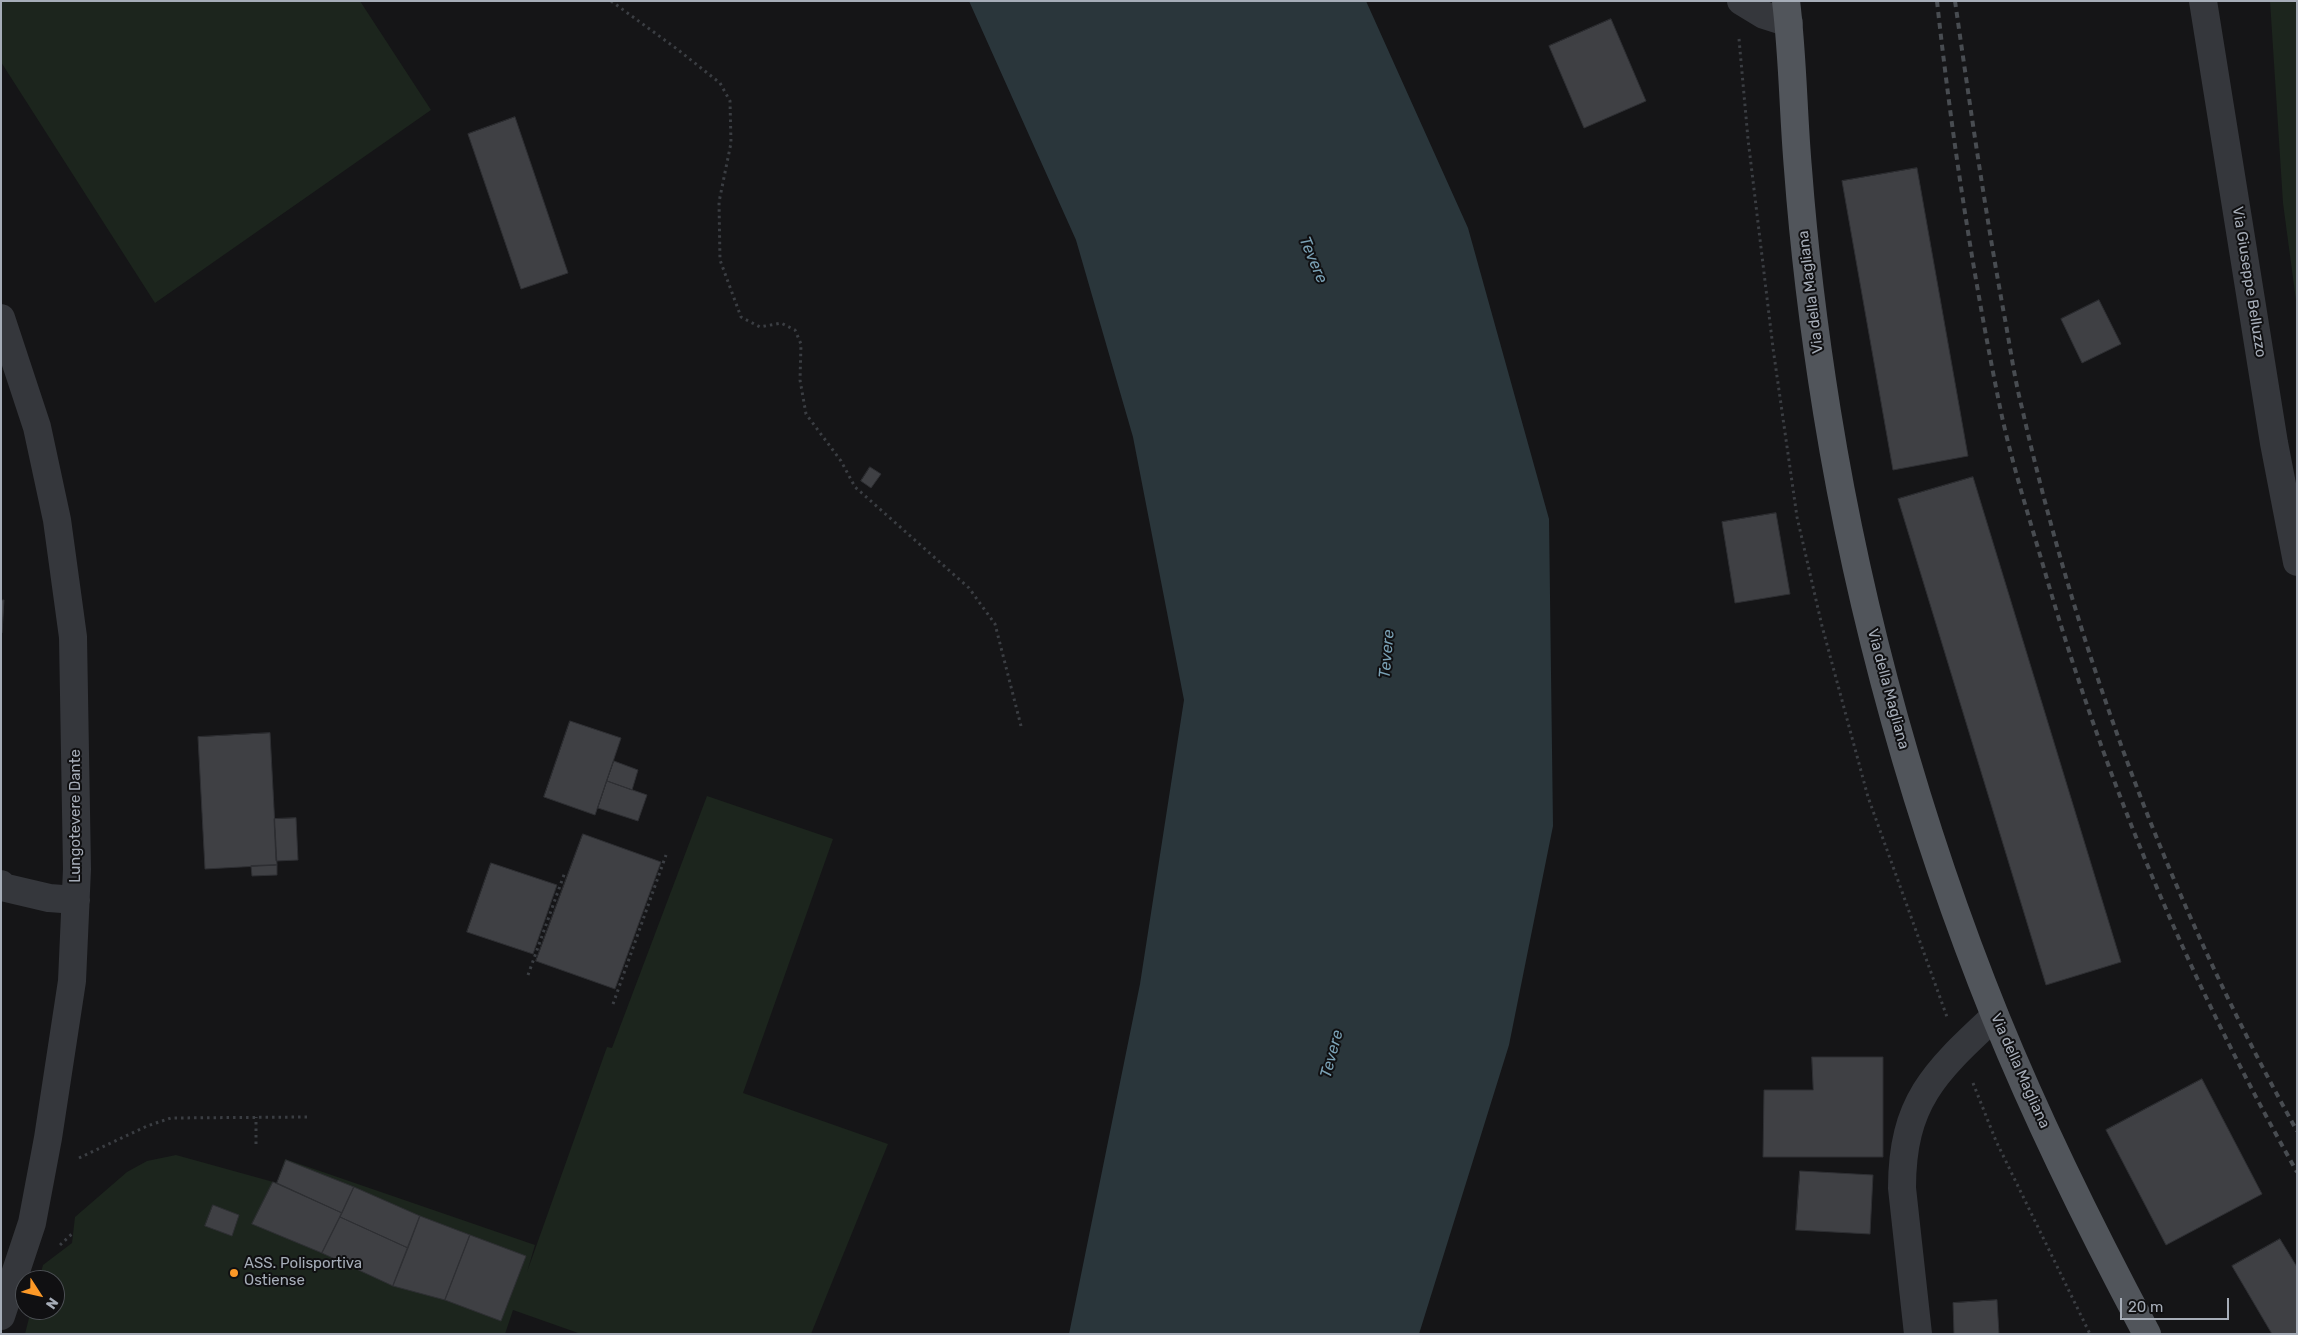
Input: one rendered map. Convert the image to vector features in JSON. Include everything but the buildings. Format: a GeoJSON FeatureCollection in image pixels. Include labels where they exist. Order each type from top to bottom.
{"type":"FeatureCollection","features":[{"type":"Feature","properties":{"kind":"main road","name":"Via della Magliana"},"geometry":{"type":"LineString","coordinates":[[1787,12],[1792,44],[1797,167],[1811,296],[1827,412],[1850,537],[1883,673],[1941,866],[1995,1016],[2075,1194],[2147,1334]]}},
{"type":"Feature","properties":{"kind":"street"},"geometry":{"type":"LineString","coordinates":[[1741,1],[1769,17],[1787,12]]}},
{"type":"Feature","properties":{"kind":"street","name":"Via Giuseppe Belluzzo"},"geometry":{"type":"LineString","coordinates":[[2203,1],[2274,443],[2297,562]]}},
{"type":"Feature","properties":{"kind":"street","name":"Lungotevere Dante"},"geometry":{"type":"LineString","coordinates":[[1,318],[37,427],[57,520],[73,637],[77,869],[72,981],[48,1138],[32,1223],[3,1302]]}},
{"type":"Feature","properties":{"kind":"street"},"geometry":{"type":"LineString","coordinates":[[1,884],[2,887],[49,898],[76,900]]}},
{"type":"Feature","properties":{"kind":"street"},"geometry":{"type":"LineString","coordinates":[[1918,1334],[1903,1202],[1902,1169],[1908,1131],[1916,1106],[1929,1083],[1959,1049],[1995,1016]]}},
{"type":"Feature","properties":{"kind":"path"},"geometry":{"type":"LineString","coordinates":[[611,1],[720,83],[730,101],[731,144],[719,202],[720,260],[741,317],[760,327],[781,323],[795,330],[801,344],[800,380],[806,414],[841,461],[855,487],[969,588],[995,624],[1021,726]]}},
{"type":"Feature","properties":{"kind":"path"},"geometry":{"type":"LineString","coordinates":[[613,1004],[666,855]]}},
{"type":"Feature","properties":{"kind":"path"},"geometry":{"type":"LineString","coordinates":[[528,975],[565,872]]}},
{"type":"Feature","properties":{"kind":"path"},"geometry":{"type":"LineString","coordinates":[[256,1117],[256,1144]]}},
{"type":"Feature","properties":{"kind":"path"},"geometry":{"type":"LineString","coordinates":[[72,1160],[147,1126],[171,1118],[307,1117]]}},
{"type":"Feature","properties":{"kind":"shaded area"},"geometry":{"type":"Polygon","coordinates":[[[1,1],[360,1],[431,110],[155,303],[1,62],[1,1]]]}},
{"type":"Feature","properties":{"kind":"shaded area"},"geometry":{"type":"Polygon","coordinates":[[[2270,1],[2297,1],[2297,308],[2283,203],[2270,1]]]}},
{"type":"Feature","properties":{"kind":"shaded area"},"geometry":{"type":"Polygon","coordinates":[[[707,796],[833,839],[743,1093],[888,1144],[811,1334],[581,1334],[513,1310],[505,1334],[25,1334],[28,1320],[65,1320],[65,1270],[42,1270],[43,1265],[72,1243],[75,1217],[127,1172],[147,1161],[176,1155],[277,1183],[285,1159],[535,1245],[527,1272],[607,1047],[612,1048],[707,796]]]}},
{"type":"Feature","properties":{"kind":"water","name":"Tevere"},"geometry":{"type":"Polygon","coordinates":[[[969,1],[1366,1],[1468,228],[1549,519],[1553,826],[1509,1045],[1419,1334],[1069,1334],[1140,984],[1184,700],[1133,437],[1076,240],[969,1]]]}},
{"type":"Feature","properties":{"kind":"railway"},"geometry":{"type":"LineString","coordinates":[[1937,1],[1949,104],[1981,310],[2011,454],[2047,579],[2096,732],[2155,883],[2187,957],[2222,1029],[2258,1101],[2297,1172]]}},
{"type":"Feature","properties":{"kind":"railway"},"geometry":{"type":"LineString","coordinates":[[1955,1],[1984,197],[2017,385],[2045,502],[2071,595],[2134,779],[2170,869],[2209,958],[2251,1045],[2297,1131]]}},
{"type":"Feature","properties":{"kind":"place","name":"ASS. Polisportiva Ostiense"},"geometry":{"type":"Point","coordinates":[234,1273]}}]}
